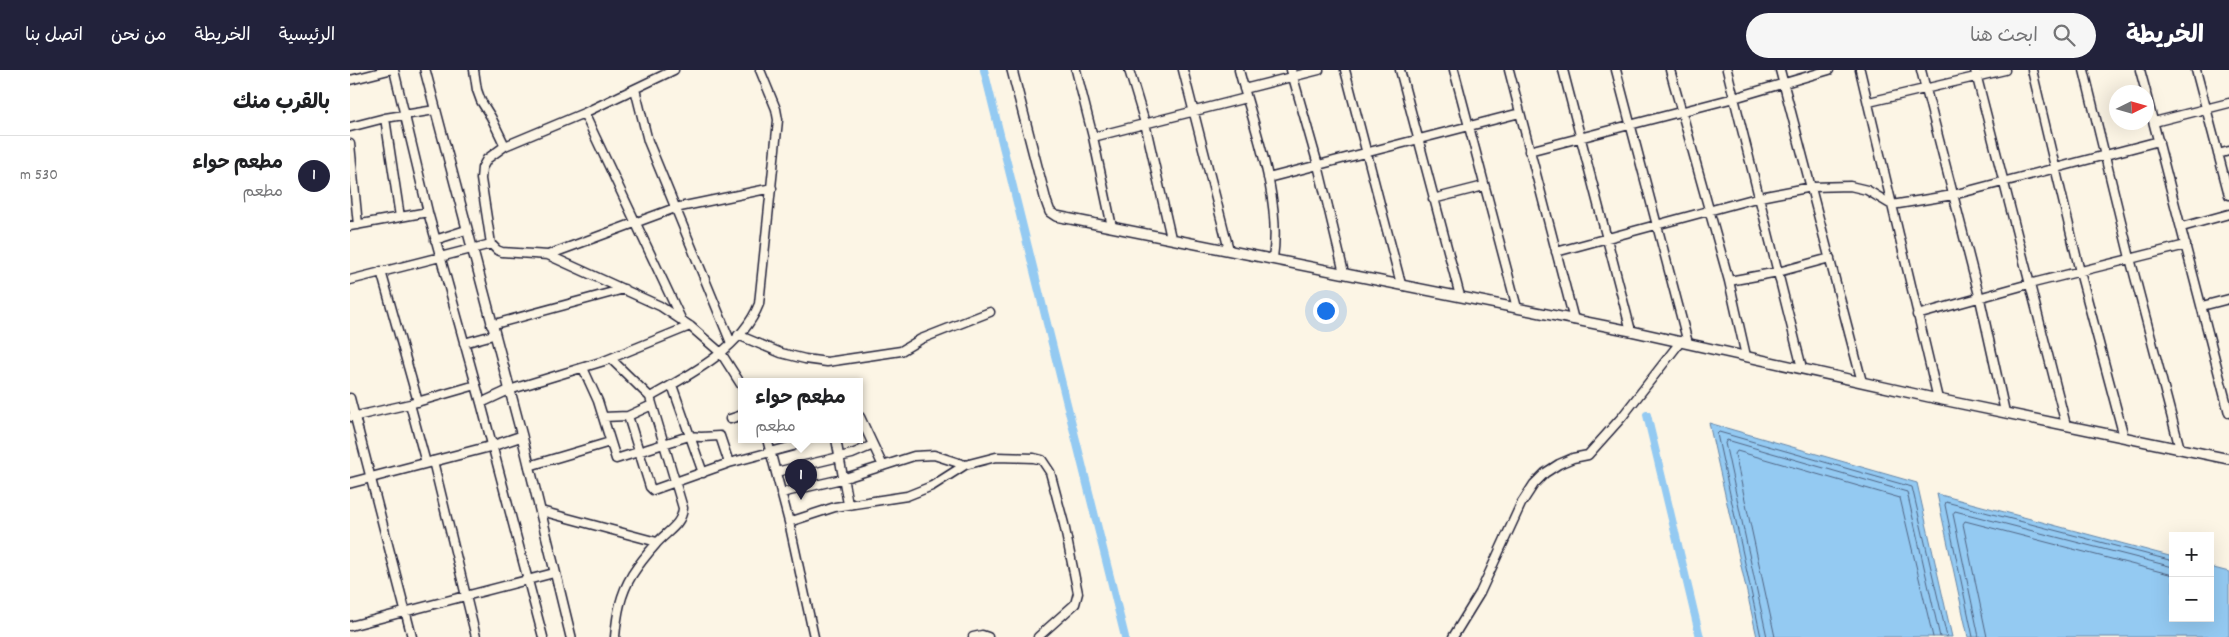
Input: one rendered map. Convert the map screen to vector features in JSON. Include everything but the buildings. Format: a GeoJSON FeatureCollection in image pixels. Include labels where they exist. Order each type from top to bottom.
{"type":"FeatureCollection","features":[{"type":"Feature","properties":{"kind":"street"},"geometry":{"type":"LineString","coordinates":[[350,80],[389,70]]}},
{"type":"Feature","properties":{"kind":"street"},"geometry":{"type":"LineString","coordinates":[[394,70],[435,240],[481,403],[543,637]]}},
{"type":"Feature","properties":{"kind":"street"},"geometry":{"type":"LineString","coordinates":[[425,70],[493,335],[522,436],[571,637]]}},
{"type":"Feature","properties":{"kind":"street"},"geometry":{"type":"LineString","coordinates":[[474,70],[476,90],[480,101],[492,117],[505,146]]}},
{"type":"Feature","properties":{"kind":"street"},"geometry":{"type":"LineString","coordinates":[[674,70],[584,113],[505,146],[487,159],[482,168],[482,193],[492,244],[497,250],[502,252],[548,255],[660,306],[690,326],[721,353],[738,380]]}},
{"type":"Feature","properties":{"kind":"street"},"geometry":{"type":"LineString","coordinates":[[603,417],[628,416],[651,401],[721,353],[754,316],[759,304],[778,120],[776,109],[760,70]]}},
{"type":"Feature","properties":{"kind":"street"},"geometry":{"type":"LineString","coordinates":[[1012,70],[1050,212],[1068,220],[1273,258],[1685,342],[1938,399],[2229,458]]}},
{"type":"Feature","properties":{"kind":"street"},"geometry":{"type":"LineString","coordinates":[[1076,70],[1093,136],[1112,227]]}},
{"type":"Feature","properties":{"kind":"street"},"geometry":{"type":"LineString","coordinates":[[1129,70],[1145,123],[1171,238]]}},
{"type":"Feature","properties":{"kind":"street"},"geometry":{"type":"LineString","coordinates":[[1183,70],[1229,250]]}},
{"type":"Feature","properties":{"kind":"street"},"geometry":{"type":"LineString","coordinates":[[1238,70],[1268,178],[1275,213],[1273,258]]}},
{"type":"Feature","properties":{"kind":"street"},"geometry":{"type":"LineString","coordinates":[[1244,89],[1292,74],[1319,70]]}},
{"type":"Feature","properties":{"kind":"street"},"geometry":{"type":"LineString","coordinates":[[1345,70],[1401,284]]}},
{"type":"Feature","properties":{"kind":"street"},"geometry":{"type":"LineString","coordinates":[[1400,70],[1460,296]]}},
{"type":"Feature","properties":{"kind":"street"},"geometry":{"type":"LineString","coordinates":[[1454,70],[1517,308]]}},
{"type":"Feature","properties":{"kind":"street"},"geometry":{"type":"LineString","coordinates":[[1509,70],[1574,320]]}},
{"type":"Feature","properties":{"kind":"street"},"geometry":{"type":"LineString","coordinates":[[1563,70],[1631,331]]}},
{"type":"Feature","properties":{"kind":"street"},"geometry":{"type":"LineString","coordinates":[[1616,70],[1658,224],[1685,342]]}},
{"type":"Feature","properties":{"kind":"street"},"geometry":{"type":"LineString","coordinates":[[1670,70],[1729,281],[1746,356]]}},
{"type":"Feature","properties":{"kind":"street"},"geometry":{"type":"LineString","coordinates":[[1727,70],[1802,368]]}},
{"type":"Feature","properties":{"kind":"street"},"geometry":{"type":"LineString","coordinates":[[1780,70],[1862,382]]}},
{"type":"Feature","properties":{"kind":"street"},"geometry":{"type":"LineString","coordinates":[[1530,151],[1734,98],[1830,70]]}},
{"type":"Feature","properties":{"kind":"street"},"geometry":{"type":"LineString","coordinates":[[1860,70],[1938,399]]}},
{"type":"Feature","properties":{"kind":"street"},"geometry":{"type":"LineString","coordinates":[[1921,70],[1980,299],[2005,412]]}},
{"type":"Feature","properties":{"kind":"street"},"geometry":{"type":"LineString","coordinates":[[1869,102],[1925,89],[1976,73],[2005,70]]}},
{"type":"Feature","properties":{"kind":"street"},"geometry":{"type":"LineString","coordinates":[[2032,70],[2080,272],[2124,437]]}},
{"type":"Feature","properties":{"kind":"street"},"geometry":{"type":"LineString","coordinates":[[2084,70],[2130,258],[2180,448]]}},
{"type":"Feature","properties":{"kind":"street"},"geometry":{"type":"LineString","coordinates":[[2140,70],[2144,85]]}},
{"type":"Feature","properties":{"kind":"street"},"geometry":{"type":"LineString","coordinates":[[2196,70],[2229,195]]}},
{"type":"Feature","properties":{"kind":"street"},"geometry":{"type":"LineString","coordinates":[[1976,73],[2002,182],[2066,425]]}},
{"type":"Feature","properties":{"kind":"street"},"geometry":{"type":"LineString","coordinates":[[1292,74],[1318,165],[1344,273]]}},
{"type":"Feature","properties":{"kind":"street"},"geometry":{"type":"LineString","coordinates":[[636,89],[648,141],[731,343]]}},
{"type":"Feature","properties":{"kind":"street"},"geometry":{"type":"LineString","coordinates":[[1093,136],[1246,98]]}},
{"type":"Feature","properties":{"kind":"street"},"geometry":{"type":"LineString","coordinates":[[2229,102],[2154,122],[2229,413]]}},
{"type":"Feature","properties":{"kind":"street"},"geometry":{"type":"LineString","coordinates":[[350,128],[385,118],[435,110]]}},
{"type":"Feature","properties":{"kind":"street"},"geometry":{"type":"LineString","coordinates":[[584,113],[682,321]]}},
{"type":"Feature","properties":{"kind":"street"},"geometry":{"type":"LineString","coordinates":[[1268,178],[1520,113]]}},
{"type":"Feature","properties":{"kind":"street"},"geometry":{"type":"LineString","coordinates":[[385,118],[400,217]]}},
{"type":"Feature","properties":{"kind":"street"},"geometry":{"type":"LineString","coordinates":[[1556,252],[1760,197],[1812,187],[1850,186],[1867,190],[1892,205],[1953,195],[2159,141]]}},
{"type":"Feature","properties":{"kind":"street"},"geometry":{"type":"LineString","coordinates":[[350,144],[354,226],[428,212]]}},
{"type":"Feature","properties":{"kind":"street"},"geometry":{"type":"LineString","coordinates":[[2218,154],[2229,151]]}},
{"type":"Feature","properties":{"kind":"street"},"geometry":{"type":"LineString","coordinates":[[1434,199],[1484,186]]}},
{"type":"Feature","properties":{"kind":"street"},"geometry":{"type":"LineString","coordinates":[[548,255],[675,208],[772,188]]}},
{"type":"Feature","properties":{"kind":"street"},"geometry":{"type":"LineString","coordinates":[[2182,227],[2229,214]]}},
{"type":"Feature","properties":{"kind":"street"},"geometry":{"type":"LineString","coordinates":[[435,240],[466,230]]}},
{"type":"Feature","properties":{"kind":"street"},"geometry":{"type":"LineString","coordinates":[[350,280],[492,244]]}},
{"type":"Feature","properties":{"kind":"street"},"geometry":{"type":"LineString","coordinates":[[1917,315],[2029,284],[2186,245]]}},
{"type":"Feature","properties":{"kind":"street"},"geometry":{"type":"LineString","coordinates":[[1729,281],[1778,272],[1830,258]]}},
{"type":"Feature","properties":{"kind":"street"},"geometry":{"type":"LineString","coordinates":[[381,271],[476,637]]}},
{"type":"Feature","properties":{"kind":"street"},"geometry":{"type":"LineString","coordinates":[[491,325],[624,289]]}},
{"type":"Feature","properties":{"kind":"street"},"geometry":{"type":"LineString","coordinates":[[2202,306],[2229,299]]}},
{"type":"Feature","properties":{"kind":"street"},"geometry":{"type":"LineString","coordinates":[[738,335],[780,353],[827,362],[901,351],[921,339],[990,312]]}},
{"type":"Feature","properties":{"kind":"street"},"geometry":{"type":"LineString","coordinates":[[481,403],[509,390],[612,359],[690,326]]}},
{"type":"Feature","properties":{"kind":"street"},"geometry":{"type":"LineString","coordinates":[[464,343],[493,335]]}},
{"type":"Feature","properties":{"kind":"street"},"geometry":{"type":"LineString","coordinates":[[1453,637],[1480,593],[1521,504],[1534,484],[1545,473],[1559,464],[1573,458],[1588,456],[1685,342]]}},
{"type":"Feature","properties":{"kind":"street"},"geometry":{"type":"LineString","coordinates":[[612,359],[651,401],[683,508],[683,516],[678,523],[657,542],[633,573],[624,589],[618,608],[615,637]]}},
{"type":"Feature","properties":{"kind":"street"},"geometry":{"type":"LineString","coordinates":[[583,368],[603,417],[617,460],[689,436],[720,436],[729,463]]}},
{"type":"Feature","properties":{"kind":"street"},"geometry":{"type":"LineString","coordinates":[[352,416],[414,403],[476,385]]}},
{"type":"Feature","properties":{"kind":"street"},"geometry":{"type":"LineString","coordinates":[[672,385],[703,473]]}},
{"type":"Feature","properties":{"kind":"street"},"geometry":{"type":"LineString","coordinates":[[350,398],[352,416],[412,637]]}},
{"type":"Feature","properties":{"kind":"street"},"geometry":{"type":"LineString","coordinates":[[628,416],[651,489],[676,483],[729,463],[798,443]]}},
{"type":"Feature","properties":{"kind":"street"},"geometry":{"type":"LineString","coordinates":[[730,419],[738,416]]}},
{"type":"Feature","properties":{"kind":"street"},"geometry":{"type":"LineString","coordinates":[[863,432],[873,446],[883,466]]}},
{"type":"Feature","properties":{"kind":"street"},"geometry":{"type":"LineString","coordinates":[[350,483],[492,446],[522,436]]}},
{"type":"Feature","properties":{"kind":"street"},"geometry":{"type":"LineString","coordinates":[[528,466],[610,442]]}},
{"type":"Feature","properties":{"kind":"street"},"geometry":{"type":"LineString","coordinates":[[768,443],[789,522],[814,637]]}},
{"type":"Feature","properties":{"kind":"street"},"geometry":{"type":"LineString","coordinates":[[837,443],[848,504]]}},
{"type":"Feature","properties":{"kind":"street"},"geometry":{"type":"LineString","coordinates":[[776,472],[852,454],[873,446]]}},
{"type":"Feature","properties":{"kind":"street"},"geometry":{"type":"LineString","coordinates":[[781,493],[842,479],[901,459],[926,454],[964,465]]}},
{"type":"Feature","properties":{"kind":"street"},"geometry":{"type":"LineString","coordinates":[[789,522],[848,504],[907,496],[932,486],[964,465],[996,458],[1026,457],[1042,460],[1050,472],[1064,524],[1078,593],[1074,604],[1038,637]]}},
{"type":"Feature","properties":{"kind":"street"},"geometry":{"type":"LineString","coordinates":[[541,511],[657,542]]}},
{"type":"Feature","properties":{"kind":"street"},"geometry":{"type":"LineString","coordinates":[[350,626],[554,573]]}},
{"type":"Feature","properties":{"kind":"street"},"geometry":{"type":"LineString","coordinates":[[972,637],[982,635],[988,637]]}},
{"type":"Feature","properties":{"kind":"water"},"geometry":{"type":"Polygon","coordinates":[[[1709,423],[1917,483],[1952,637],[1757,637],[1709,423]]]}},
{"type":"Feature","properties":{"kind":"water"},"geometry":{"type":"Polygon","coordinates":[[[1937,494],[2169,556],[2169,622],[2214,622],[2214,568],[2229,572],[2229,637],[1968,637],[1937,494]]]}},
{"type":"Feature","properties":{"kind":"waterway"},"geometry":{"type":"LineString","coordinates":[[984,70],[1125,637]]}},
{"type":"Feature","properties":{"kind":"waterway"},"geometry":{"type":"LineString","coordinates":[[1647,415],[1700,637]]}},
{"type":"Feature","properties":{"kind":"place","name":"مطعم حواء"},"geometry":{"type":"Point","coordinates":[801,500]}}]}
